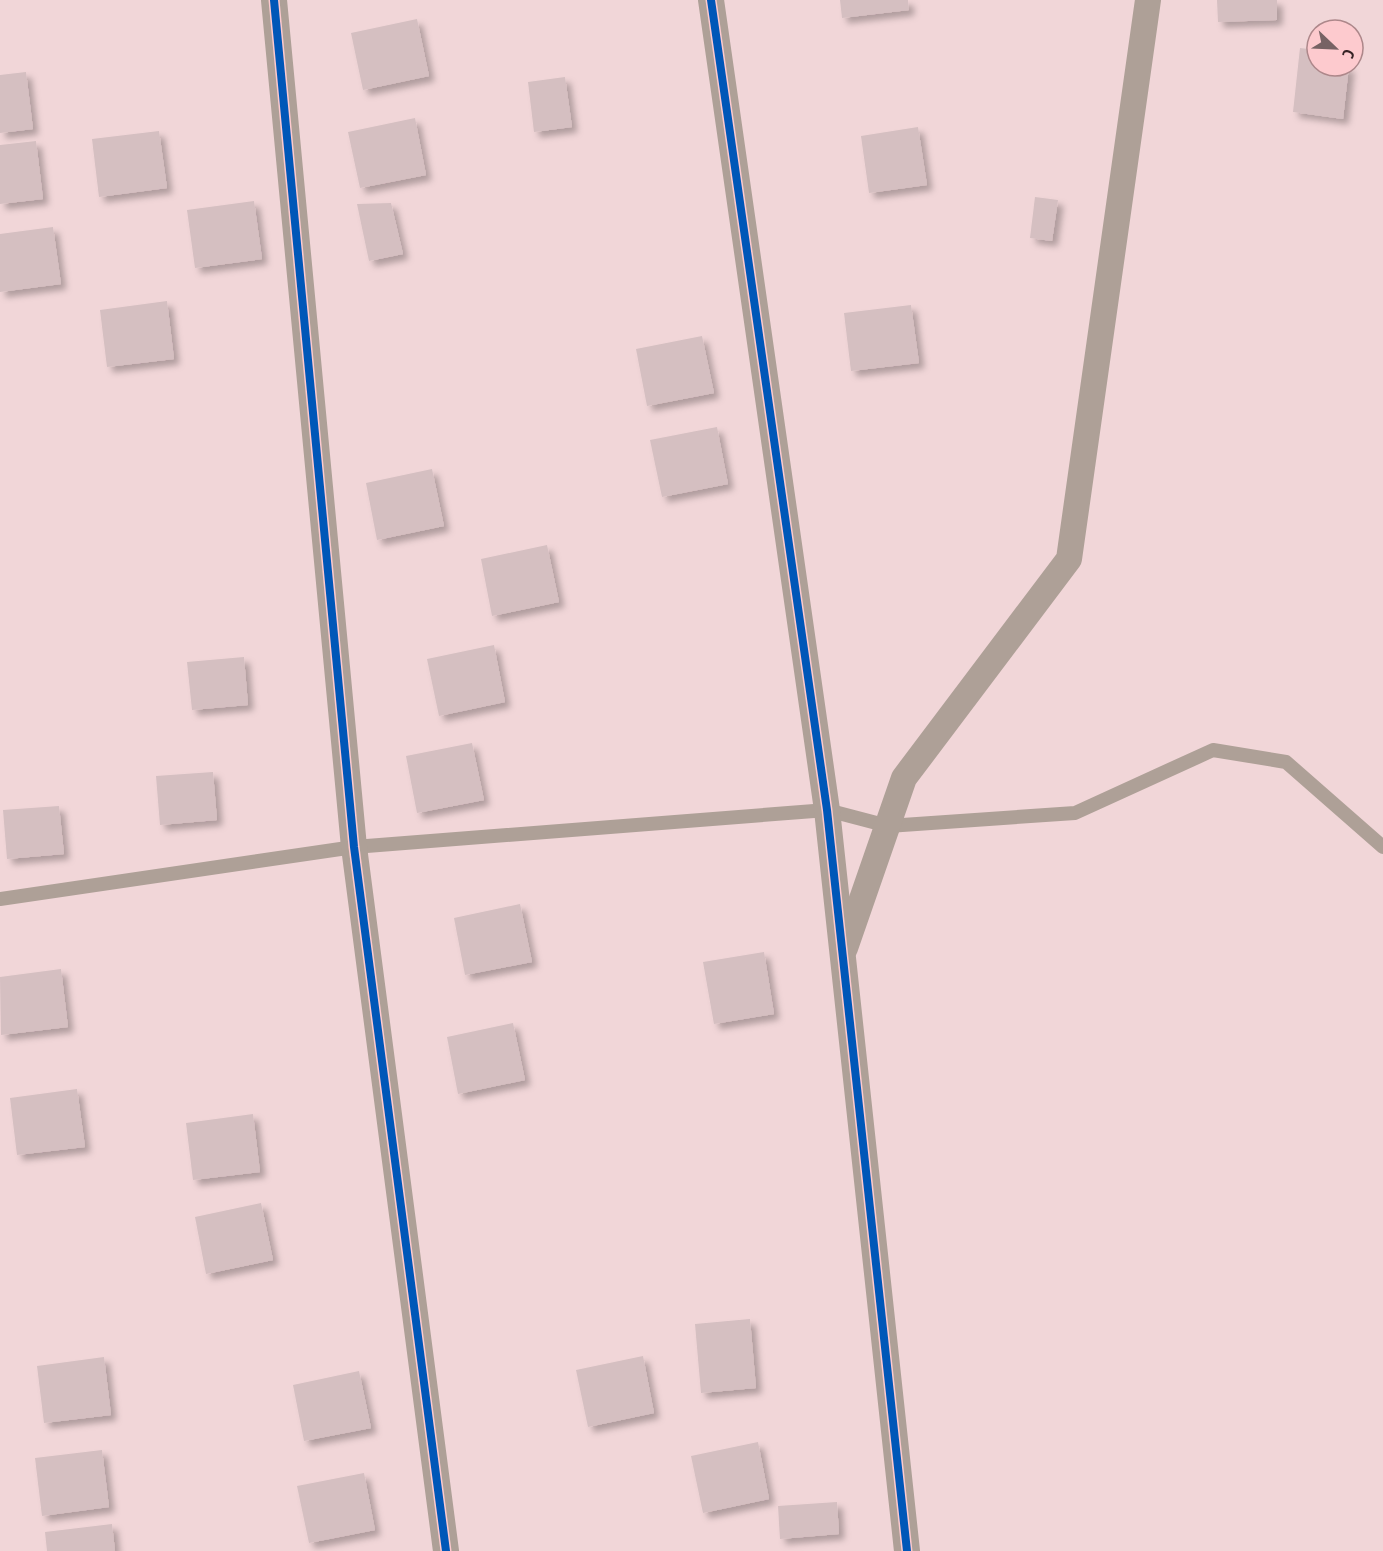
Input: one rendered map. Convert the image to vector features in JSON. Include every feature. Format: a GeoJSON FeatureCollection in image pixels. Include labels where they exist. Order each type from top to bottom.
{"type":"FeatureCollection","features":[{"type":"Feature","properties":{"kind":"street"},"geometry":{"type":"LineString","coordinates":[[274,0],[354,847],[446,1551]]}},
{"type":"Feature","properties":{"kind":"street"},"geometry":{"type":"LineString","coordinates":[[711,0],[827,810],[907,1551]]}},
{"type":"Feature","properties":{"kind":"street"},"geometry":{"type":"LineString","coordinates":[[843,954],[904,778],[1069,559],[1148,0]]}},
{"type":"Feature","properties":{"kind":"lane"},"geometry":{"type":"LineString","coordinates":[[0,899],[354,847],[827,810],[888,826],[1075,813],[1213,750],[1286,762],[1383,847]]}},
{"type":"Feature","properties":{"kind":"building"},"geometry":{"type":"Polygon","coordinates":[[[840,0],[908,0],[909,10],[842,18],[840,0]]]}},
{"type":"Feature","properties":{"kind":"building"},"geometry":{"type":"Polygon","coordinates":[[[1217,0],[1277,0],[1277,20],[1218,22],[1217,0]]]}},
{"type":"Feature","properties":{"kind":"building"},"geometry":{"type":"Polygon","coordinates":[[[417,19],[429,76],[363,90],[351,33],[417,19]]]}},
{"type":"Feature","properties":{"kind":"building"},"geometry":{"type":"Polygon","coordinates":[[[1300,48],[1305,49],[1305,78],[1348,78],[1343,119],[1293,112],[1300,48]]]}},
{"type":"Feature","properties":{"kind":"building"},"geometry":{"type":"Polygon","coordinates":[[[26,72],[33,129],[0,133],[0,75],[26,72]]]}},
{"type":"Feature","properties":{"kind":"building"},"geometry":{"type":"Polygon","coordinates":[[[565,77],[572,127],[534,132],[528,82],[565,77]]]}},
{"type":"Feature","properties":{"kind":"building"},"geometry":{"type":"Polygon","coordinates":[[[415,118],[426,175],[360,188],[348,132],[415,118]]]}},
{"type":"Feature","properties":{"kind":"building"},"geometry":{"type":"Polygon","coordinates":[[[918,127],[927,185],[869,193],[861,136],[918,127]]]}},
{"type":"Feature","properties":{"kind":"building"},"geometry":{"type":"Polygon","coordinates":[[[159,131],[167,188],[99,197],[92,139],[159,131]]]}},
{"type":"Feature","properties":{"kind":"building"},"geometry":{"type":"Polygon","coordinates":[[[36,141],[43,199],[0,204],[0,145],[36,141]]]}},
{"type":"Feature","properties":{"kind":"building"},"geometry":{"type":"Polygon","coordinates":[[[1035,197],[1058,200],[1052,241],[1030,238],[1035,197]]]}},
{"type":"Feature","properties":{"kind":"building"},"geometry":{"type":"Polygon","coordinates":[[[254,201],[262,259],[195,268],[187,210],[254,201]]]}},
{"type":"Feature","properties":{"kind":"building"},"geometry":{"type":"Polygon","coordinates":[[[391,203],[403,254],[369,261],[357,204],[391,203]]]}},
{"type":"Feature","properties":{"kind":"building"},"geometry":{"type":"Polygon","coordinates":[[[53,227],[61,284],[0,292],[0,234],[53,227]]]}},
{"type":"Feature","properties":{"kind":"building"},"geometry":{"type":"Polygon","coordinates":[[[167,301],[174,359],[107,367],[100,310],[167,301]]]}},
{"type":"Feature","properties":{"kind":"building"},"geometry":{"type":"Polygon","coordinates":[[[911,305],[919,363],[851,371],[844,313],[911,305]]]}},
{"type":"Feature","properties":{"kind":"building"},"geometry":{"type":"Polygon","coordinates":[[[702,336],[714,393],[647,406],[636,349],[702,336]]]}},
{"type":"Feature","properties":{"kind":"building"},"geometry":{"type":"Polygon","coordinates":[[[717,427],[728,484],[662,497],[650,440],[717,427]]]}},
{"type":"Feature","properties":{"kind":"building"},"geometry":{"type":"Polygon","coordinates":[[[432,469],[444,526],[377,540],[366,483],[432,469]]]}},
{"type":"Feature","properties":{"kind":"building"},"geometry":{"type":"Polygon","coordinates":[[[547,545],[559,602],[492,616],[481,559],[547,545]]]}},
{"type":"Feature","properties":{"kind":"building"},"geometry":{"type":"Polygon","coordinates":[[[494,645],[505,702],[439,716],[427,659],[494,645]]]}},
{"type":"Feature","properties":{"kind":"building"},"geometry":{"type":"Polygon","coordinates":[[[244,657],[248,705],[192,710],[187,662],[244,657]]]}},
{"type":"Feature","properties":{"kind":"building"},"geometry":{"type":"Polygon","coordinates":[[[472,743],[484,800],[417,813],[406,756],[472,743]]]}},
{"type":"Feature","properties":{"kind":"building"},"geometry":{"type":"Polygon","coordinates":[[[213,772],[217,820],[160,825],[156,776],[213,772]]]}},
{"type":"Feature","properties":{"kind":"building"},"geometry":{"type":"Polygon","coordinates":[[[59,806],[64,854],[7,859],[3,810],[59,806]]]}},
{"type":"Feature","properties":{"kind":"building"},"geometry":{"type":"Polygon","coordinates":[[[520,904],[532,962],[465,975],[454,918],[520,904]]]}},
{"type":"Feature","properties":{"kind":"building"},"geometry":{"type":"Polygon","coordinates":[[[764,952],[774,1014],[714,1024],[703,962],[764,952]]]}},
{"type":"Feature","properties":{"kind":"building"},"geometry":{"type":"Polygon","coordinates":[[[61,969],[68,1027],[1,1035],[0,977],[61,969]]]}},
{"type":"Feature","properties":{"kind":"building"},"geometry":{"type":"Polygon","coordinates":[[[513,1023],[525,1080],[458,1094],[447,1037],[513,1023]]]}},
{"type":"Feature","properties":{"kind":"building"},"geometry":{"type":"Polygon","coordinates":[[[77,1089],[85,1147],[17,1155],[10,1098],[77,1089]]]}},
{"type":"Feature","properties":{"kind":"building"},"geometry":{"type":"Polygon","coordinates":[[[253,1114],[260,1172],[193,1180],[186,1123],[253,1114]]]}},
{"type":"Feature","properties":{"kind":"building"},"geometry":{"type":"Polygon","coordinates":[[[261,1203],[273,1260],[206,1274],[195,1217],[261,1203]]]}},
{"type":"Feature","properties":{"kind":"building"},"geometry":{"type":"Polygon","coordinates":[[[750,1319],[756,1388],[701,1393],[695,1324],[750,1319]]]}},
{"type":"Feature","properties":{"kind":"building"},"geometry":{"type":"Polygon","coordinates":[[[643,1356],[654,1413],[588,1427],[576,1370],[643,1356]]]}},
{"type":"Feature","properties":{"kind":"building"},"geometry":{"type":"Polygon","coordinates":[[[104,1357],[111,1415],[44,1423],[37,1366],[104,1357]]]}},
{"type":"Feature","properties":{"kind":"building"},"geometry":{"type":"Polygon","coordinates":[[[359,1371],[371,1428],[304,1441],[293,1385],[359,1371]]]}},
{"type":"Feature","properties":{"kind":"building"},"geometry":{"type":"Polygon","coordinates":[[[758,1442],[769,1499],[703,1513],[691,1456],[758,1442]]]}},
{"type":"Feature","properties":{"kind":"building"},"geometry":{"type":"Polygon","coordinates":[[[102,1450],[109,1507],[42,1516],[35,1458],[102,1450]]]}},
{"type":"Feature","properties":{"kind":"building"},"geometry":{"type":"Polygon","coordinates":[[[364,1473],[375,1530],[309,1543],[297,1486],[364,1473]]]}},
{"type":"Feature","properties":{"kind":"building"},"geometry":{"type":"Polygon","coordinates":[[[837,1502],[839,1534],[780,1539],[778,1506],[837,1502]]]}},
{"type":"Feature","properties":{"kind":"building"},"geometry":{"type":"Polygon","coordinates":[[[112,1524],[115,1551],[47,1551],[45,1532],[112,1524]]]}},
{"type":"Feature","properties":{"kind":"cycle path"},"geometry":{"type":"LineString","coordinates":[[274,0],[354,847],[446,1551]]}},
{"type":"Feature","properties":{"kind":"cycle path"},"geometry":{"type":"LineString","coordinates":[[711,0],[827,810],[907,1551]]}}]}
